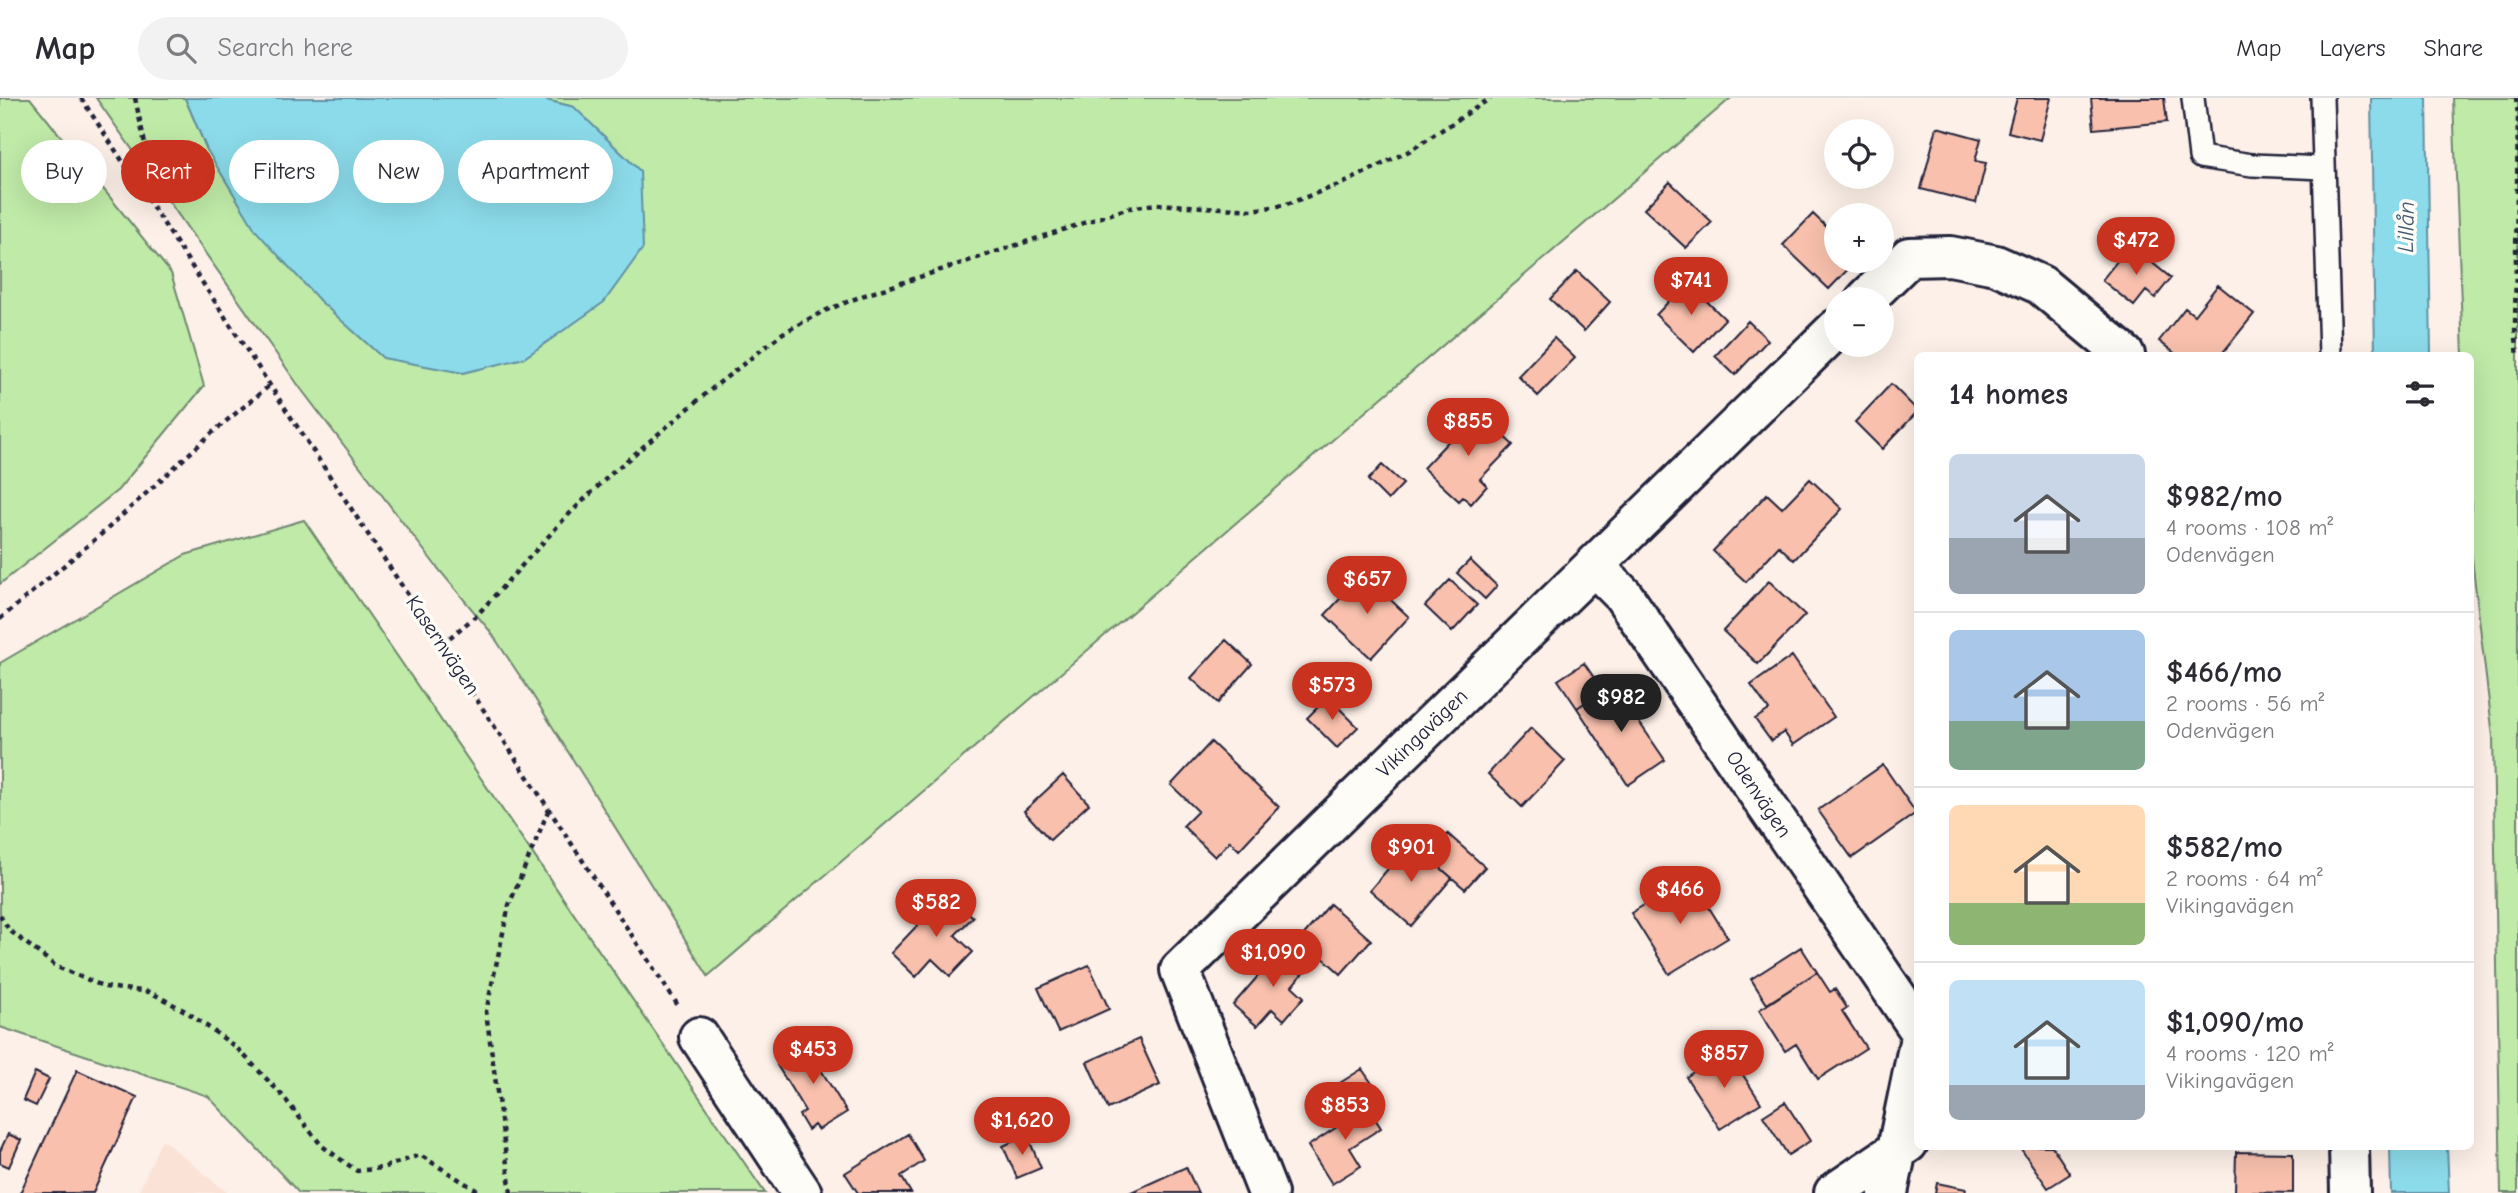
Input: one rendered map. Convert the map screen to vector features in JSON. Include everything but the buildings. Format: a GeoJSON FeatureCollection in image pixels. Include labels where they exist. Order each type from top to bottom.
{"type":"FeatureCollection","features":[{"type":"Feature","properties":{"kind":"street"},"geometry":{"type":"LineString","coordinates":[[1878,287],[1909,257],[1950,256],[1996,265],[2041,285],[2121,352]]}},
{"type":"Feature","properties":{"kind":"street","name":"Vikingavägen"},"geometry":{"type":"LineString","coordinates":[[1268,1193],[1180,970],[1824,341]]}},
{"type":"Feature","properties":{"kind":"street","name":"Odenvägen"},"geometry":{"type":"LineString","coordinates":[[1594,566],[1623,595],[1914,1022]]}},
{"type":"Feature","properties":{"kind":"street"},"geometry":{"type":"LineString","coordinates":[[699,1037],[802,1193]]}},
{"type":"Feature","properties":{"kind":"street"},"geometry":{"type":"LineString","coordinates":[[1888,1193],[1907,1143],[1914,1083]]}},
{"type":"Feature","properties":{"kind":"street"},"geometry":{"type":"LineString","coordinates":[[1835,1193],[1907,1143]]}},
{"type":"Feature","properties":{"kind":"street"},"geometry":{"type":"LineString","coordinates":[[2349,1150],[2350,1193]]}},
{"type":"Feature","properties":{"kind":"lane"},"geometry":{"type":"LineString","coordinates":[[2193,98],[2200,157],[2252,165],[2323,167]]}},
{"type":"Feature","properties":{"kind":"lane"},"geometry":{"type":"LineString","coordinates":[[2322,98],[2330,352]]}},
{"type":"Feature","properties":{"kind":"path","name":"Kasernvägen"},"geometry":{"type":"LineString","coordinates":[[81,98],[699,1037]]}},
{"type":"Feature","properties":{"kind":"path"},"geometry":{"type":"LineString","coordinates":[[135,98],[147,153],[154,209]]}},
{"type":"Feature","properties":{"kind":"path"},"geometry":{"type":"LineString","coordinates":[[442,644],[477,615],[566,517],[612,473],[783,333],[822,312],[862,296],[1129,208],[1156,204],[1254,210],[1284,205],[1344,183],[1411,150],[1491,98]]}},
{"type":"Feature","properties":{"kind":"path"},"geometry":{"type":"LineString","coordinates":[[2516,98],[2515,328],[2518,357]]}},
{"type":"Feature","properties":{"kind":"path"},"geometry":{"type":"LineString","coordinates":[[0,619],[105,531],[213,432],[269,386]]}},
{"type":"Feature","properties":{"kind":"path"},"geometry":{"type":"LineString","coordinates":[[511,1193],[486,1012],[509,905],[550,808]]}},
{"type":"Feature","properties":{"kind":"path"},"geometry":{"type":"LineString","coordinates":[[0,915],[9,930],[57,967],[106,987],[150,992],[207,1026],[236,1048],[281,1094],[322,1146],[358,1171],[382,1168],[420,1155],[481,1193]]}},
{"type":"Feature","properties":{"kind":"shaded area"},"geometry":{"type":"Polygon","coordinates":[[[162,1139],[228,1193],[138,1193],[162,1139]]]}},
{"type":"Feature","properties":{"kind":"green space"},"geometry":{"type":"Polygon","coordinates":[[[0,98],[30,98],[64,140],[21,140],[21,203],[107,203],[107,194],[171,273],[204,386],[118,490],[0,584],[0,98]]]}},
{"type":"Feature","properties":{"kind":"green space"},"geometry":{"type":"Polygon","coordinates":[[[96,98],[185,98],[203,140],[126,140],[96,98]]]}},
{"type":"Feature","properties":{"kind":"green space"},"geometry":{"type":"Polygon","coordinates":[[[538,98],[1731,98],[708,976],[490,631],[436,566],[301,389],[170,203],[215,203],[215,149],[229,147],[229,203],[339,203],[339,140],[292,140],[574,107],[538,98]]]}},
{"type":"Feature","properties":{"kind":"green space"},"geometry":{"type":"Polygon","coordinates":[[[2453,98],[2518,98],[2518,1193],[2501,1193],[2493,737],[2474,576],[2474,352],[2463,352],[2453,98]]]}},
{"type":"Feature","properties":{"kind":"green space"},"geometry":{"type":"Polygon","coordinates":[[[304,520],[765,1193],[299,1193],[208,1096],[0,1027],[0,663],[185,555],[304,520]]]}},
{"type":"Feature","properties":{"kind":"water"},"geometry":{"type":"Polygon","coordinates":[[[185,98],[538,98],[574,107],[608,140],[458,140],[458,203],[613,203],[613,145],[640,171],[643,248],[604,302],[524,358],[463,373],[383,358],[320,301],[256,231],[239,203],[339,203],[339,140],[229,140],[229,186],[215,163],[215,140],[203,140],[185,98]]]}},
{"type":"Feature","properties":{"kind":"water","name":"Lillån"},"geometry":{"type":"Polygon","coordinates":[[[2371,98],[2427,98],[2431,352],[2375,352],[2371,98]]]}},
{"type":"Feature","properties":{"kind":"water"},"geometry":{"type":"Polygon","coordinates":[[[2390,1150],[2447,1150],[2449,1193],[2391,1193],[2390,1150]]]}}]}
